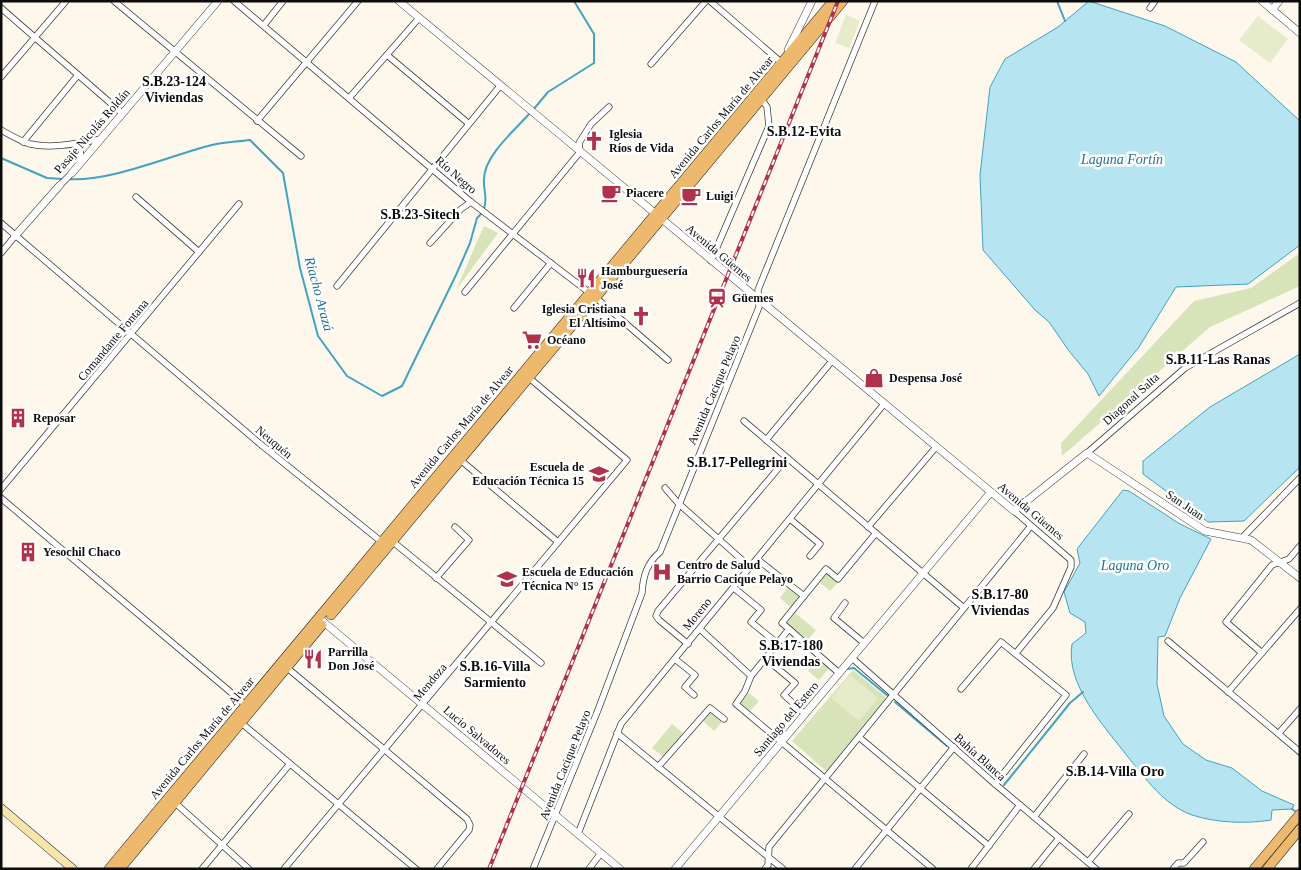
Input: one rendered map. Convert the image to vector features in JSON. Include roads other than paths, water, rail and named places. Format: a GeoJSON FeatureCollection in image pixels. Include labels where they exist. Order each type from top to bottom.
{"type":"FeatureCollection","features":[{"type":"Feature","properties":{"kind":"main road","name":"Avenida Carlos María de Alvear"},"geometry":{"type":"LineString","coordinates":[[658,217],[761,98],[833,1]]}},
{"type":"Feature","properties":{"kind":"main road","name":"Avenida Carlos María de Alvear"},"geometry":{"type":"LineString","coordinates":[[322,620],[381,543],[457,457],[785,65],[842,1]]}},
{"type":"Feature","properties":{"kind":"main road","name":"Avenida Carlos María de Alvear"},"geometry":{"type":"LineString","coordinates":[[120,869],[172,800],[322,620],[392,541],[457,457]]}},
{"type":"Feature","properties":{"kind":"main road","name":"Avenida Carlos María de Alvear"},"geometry":{"type":"LineString","coordinates":[[238,720],[247,706],[284,665]]}},
{"type":"Feature","properties":{"kind":"main road","name":"Avenida Carlos María de Alvear"},"geometry":{"type":"LineString","coordinates":[[109,869],[172,800]]}},
{"type":"Feature","properties":{"kind":"main road"},"geometry":{"type":"LineString","coordinates":[[1,808],[73,869]]}},
{"type":"Feature","properties":{"kind":"main road"},"geometry":{"type":"LineString","coordinates":[[1254,869],[1300,814]]}},
{"type":"Feature","properties":{"kind":"main road"},"geometry":{"type":"LineString","coordinates":[[1267,869],[1300,829]]}},
{"type":"Feature","properties":{"kind":"street"},"geometry":{"type":"LineString","coordinates":[[1,77],[66,1]]}},
{"type":"Feature","properties":{"kind":"street"},"geometry":{"type":"LineString","coordinates":[[114,1],[301,156]]}},
{"type":"Feature","properties":{"kind":"street","name":"Pasaje Nicolás Roldán"},"geometry":{"type":"LineString","coordinates":[[1,253],[72,173],[218,1]]}},
{"type":"Feature","properties":{"kind":"street","name":"Río Negro"},"geometry":{"type":"LineString","coordinates":[[234,1],[264,24],[478,207],[592,295],[668,360]]}},
{"type":"Feature","properties":{"kind":"street"},"geometry":{"type":"LineString","coordinates":[[264,24],[283,1]]}},
{"type":"Feature","properties":{"kind":"street"},"geometry":{"type":"LineString","coordinates":[[258,121],[358,1]]}},
{"type":"Feature","properties":{"kind":"street","name":"Avenida Güemes"},"geometry":{"type":"LineString","coordinates":[[399,1],[1071,560],[1071,567],[1054,608],[1016,653]]}},
{"type":"Feature","properties":{"kind":"street"},"geometry":{"type":"LineString","coordinates":[[651,64],[706,1]]}},
{"type":"Feature","properties":{"kind":"street"},"geometry":{"type":"LineString","coordinates":[[710,1],[785,65],[812,1]]}},
{"type":"Feature","properties":{"kind":"street","name":"Avenida Cacique Pelayo"},"geometry":{"type":"LineString","coordinates":[[533,869],[556,815],[642,593],[643,578],[650,560],[660,552],[678,503],[759,307],[758,290],[875,1]]}},
{"type":"Feature","properties":{"kind":"street"},"geometry":{"type":"LineString","coordinates":[[1150,8],[1155,1]]}},
{"type":"Feature","properties":{"kind":"street"},"geometry":{"type":"LineString","coordinates":[[1262,1],[1300,33]]}},
{"type":"Feature","properties":{"kind":"street"},"geometry":{"type":"LineString","coordinates":[[1272,10],[1279,1]]}},
{"type":"Feature","properties":{"kind":"street"},"geometry":{"type":"LineString","coordinates":[[1,8],[122,113]]}},
{"type":"Feature","properties":{"kind":"street"},"geometry":{"type":"LineString","coordinates":[[350,97],[419,18]]}},
{"type":"Feature","properties":{"kind":"street"},"geometry":{"type":"LineString","coordinates":[[387,55],[468,123]]}},
{"type":"Feature","properties":{"kind":"street"},"geometry":{"type":"LineString","coordinates":[[23,142],[78,75]]}},
{"type":"Feature","properties":{"kind":"street"},"geometry":{"type":"LineString","coordinates":[[337,286],[432,167],[500,86]]}},
{"type":"Feature","properties":{"kind":"street"},"geometry":{"type":"LineString","coordinates":[[711,261],[769,126],[767,107],[761,98]]}},
{"type":"Feature","properties":{"kind":"street"},"geometry":{"type":"LineString","coordinates":[[465,292],[580,152],[579,143],[592,124],[610,107]]}},
{"type":"Feature","properties":{"kind":"street"},"geometry":{"type":"LineString","coordinates":[[1,130],[23,142],[42,145],[75,144],[101,139]]}},
{"type":"Feature","properties":{"kind":"street"},"geometry":{"type":"LineString","coordinates":[[75,144],[80,148],[81,161]]}},
{"type":"Feature","properties":{"kind":"street"},"geometry":{"type":"LineString","coordinates":[[136,197],[199,252]]}},
{"type":"Feature","properties":{"kind":"street"},"geometry":{"type":"LineString","coordinates":[[430,243],[461,209],[472,202]]}},
{"type":"Feature","properties":{"kind":"street","name":"Comandante Fontana"},"geometry":{"type":"LineString","coordinates":[[1,489],[239,204]]}},
{"type":"Feature","properties":{"kind":"street","name":"Neuquén"},"geometry":{"type":"LineString","coordinates":[[1,223],[131,335],[381,543]]}},
{"type":"Feature","properties":{"kind":"street"},"geometry":{"type":"LineString","coordinates":[[514,308],[551,263]]}},
{"type":"Feature","properties":{"kind":"street","name":"Diagonal Salta"},"geometry":{"type":"LineString","coordinates":[[1014,511],[1087,453],[1184,368],[1300,304]]}},
{"type":"Feature","properties":{"kind":"street"},"geometry":{"type":"LineString","coordinates":[[766,440],[832,361]]}},
{"type":"Feature","properties":{"kind":"street","name":"Mendoza"},"geometry":{"type":"LineString","coordinates":[[284,869],[424,705],[627,460],[525,375]]}},
{"type":"Feature","properties":{"kind":"street","name":"Moreno"},"geometry":{"type":"LineString","coordinates":[[578,834],[620,724],[688,644],[884,404]]}},
{"type":"Feature","properties":{"kind":"street"},"geometry":{"type":"LineString","coordinates":[[744,421],[964,608]]}},
{"type":"Feature","properties":{"kind":"street"},"geometry":{"type":"LineString","coordinates":[[868,527],[936,447]]}},
{"type":"Feature","properties":{"kind":"street","name":"San Juan"},"geometry":{"type":"LineString","coordinates":[[1087,453],[1205,531],[1242,538],[1259,545],[1300,578]]}},
{"type":"Feature","properties":{"kind":"street"},"geometry":{"type":"LineString","coordinates":[[457,457],[558,542]]}},
{"type":"Feature","properties":{"kind":"street"},"geometry":{"type":"LineString","coordinates":[[688,644],[656,616],[787,458]]}},
{"type":"Feature","properties":{"kind":"street"},"geometry":{"type":"LineString","coordinates":[[1242,538],[1300,478]]}},
{"type":"Feature","properties":{"kind":"street"},"geometry":{"type":"LineString","coordinates":[[665,488],[678,503],[750,567]]}},
{"type":"Feature","properties":{"kind":"street","name":"Santiago del Estero"},"geometry":{"type":"LineString","coordinates":[[675,869],[991,492]]}},
{"type":"Feature","properties":{"kind":"street"},"geometry":{"type":"LineString","coordinates":[[1,498],[247,706]]}},
{"type":"Feature","properties":{"kind":"street"},"geometry":{"type":"LineString","coordinates":[[790,519],[820,544],[810,556]]}},
{"type":"Feature","properties":{"kind":"street"},"geometry":{"type":"LineString","coordinates":[[764,869],[768,865],[769,847],[860,738],[1031,526]]}},
{"type":"Feature","properties":{"kind":"street"},"geometry":{"type":"LineString","coordinates":[[436,578],[470,540],[455,527]]}},
{"type":"Feature","properties":{"kind":"street"},"geometry":{"type":"LineString","coordinates":[[839,673],[782,623],[826,569],[838,578],[876,533]]}},
{"type":"Feature","properties":{"kind":"street"},"geometry":{"type":"LineString","coordinates":[[381,543],[392,541],[541,663]]}},
{"type":"Feature","properties":{"kind":"street"},"geometry":{"type":"LineString","coordinates":[[1262,653],[1226,622],[1272,565],[1289,559],[1300,546]]}},
{"type":"Feature","properties":{"kind":"street"},"geometry":{"type":"LineString","coordinates":[[757,559],[804,596]]}},
{"type":"Feature","properties":{"kind":"street"},"geometry":{"type":"LineString","coordinates":[[734,588],[761,610],[751,622],[777,643]]}},
{"type":"Feature","properties":{"kind":"street"},"geometry":{"type":"LineString","coordinates":[[845,603],[834,618],[864,643]]}},
{"type":"Feature","properties":{"kind":"street"},"geometry":{"type":"LineString","coordinates":[[1228,692],[1300,609]]}},
{"type":"Feature","properties":{"kind":"street","name":"Lucio Salvadores"},"geometry":{"type":"LineString","coordinates":[[322,620],[620,869]]}},
{"type":"Feature","properties":{"kind":"street"},"geometry":{"type":"LineString","coordinates":[[700,629],[750,676]]}},
{"type":"Feature","properties":{"kind":"street"},"geometry":{"type":"LineString","coordinates":[[789,629],[750,676],[745,691],[736,704],[933,869]]}},
{"type":"Feature","properties":{"kind":"street"},"geometry":{"type":"LineString","coordinates":[[1168,640],[1300,752]]}},
{"type":"Feature","properties":{"kind":"street"},"geometry":{"type":"LineString","coordinates":[[961,689],[1001,642],[1066,696],[995,784]]}},
{"type":"Feature","properties":{"kind":"street"},"geometry":{"type":"LineString","coordinates":[[765,658],[794,683],[784,695],[805,714]]}},
{"type":"Feature","properties":{"kind":"street","name":"Bahía Blanca"},"geometry":{"type":"LineString","coordinates":[[852,658],[995,784],[1096,869]]}},
{"type":"Feature","properties":{"kind":"street"},"geometry":{"type":"LineString","coordinates":[[675,659],[695,675],[685,688],[694,695]]}},
{"type":"Feature","properties":{"kind":"street"},"geometry":{"type":"LineString","coordinates":[[284,665],[467,819],[470,825],[469,830],[437,869]]}},
{"type":"Feature","properties":{"kind":"street"},"geometry":{"type":"LineString","coordinates":[[658,767],[710,708],[724,719]]}},
{"type":"Feature","properties":{"kind":"street"},"geometry":{"type":"LineString","coordinates":[[1279,733],[1300,709]]}},
{"type":"Feature","properties":{"kind":"street"},"geometry":{"type":"LineString","coordinates":[[238,720],[289,765],[416,869]]}},
{"type":"Feature","properties":{"kind":"street"},"geometry":{"type":"LineString","coordinates":[[617,734],[783,869]]}},
{"type":"Feature","properties":{"kind":"street"},"geometry":{"type":"LineString","coordinates":[[860,738],[989,846]]}},
{"type":"Feature","properties":{"kind":"street"},"geometry":{"type":"LineString","coordinates":[[855,869],[954,747]]}},
{"type":"Feature","properties":{"kind":"street"},"geometry":{"type":"LineString","coordinates":[[1034,817],[1084,754]]}},
{"type":"Feature","properties":{"kind":"street"},"geometry":{"type":"LineString","coordinates":[[202,869],[289,765]]}},
{"type":"Feature","properties":{"kind":"street"},"geometry":{"type":"LineString","coordinates":[[172,800],[250,869]]}},
{"type":"Feature","properties":{"kind":"street"},"geometry":{"type":"LineString","coordinates":[[971,869],[1020,805]]}},
{"type":"Feature","properties":{"kind":"street"},"geometry":{"type":"LineString","coordinates":[[1088,862],[1129,814]]}},
{"type":"Feature","properties":{"kind":"street"},"geometry":{"type":"LineString","coordinates":[[1034,869],[1059,838]]}},
{"type":"Feature","properties":{"kind":"street"},"geometry":{"type":"LineString","coordinates":[[1173,869],[1178,863],[1184,864],[1203,842]]}},
{"type":"Feature","properties":{"kind":"street"},"geometry":{"type":"LineString","coordinates":[[589,869],[602,853]]}},
{"type":"Feature","properties":{"kind":"water","name":"Laguna Fortín"},"geometry":{"type":"Polygon","coordinates":[[[1089,1],[1165,26],[1236,62],[1300,121],[1300,245],[1248,284],[1176,287],[1139,347],[1099,396],[1088,374],[1049,322],[1035,310],[983,250],[980,175],[990,87],[1005,59],[1058,27],[1089,1]]]}},
{"type":"Feature","properties":{"kind":"water"},"geometry":{"type":"Polygon","coordinates":[[[1300,354],[1300,467],[1244,521],[1208,522],[1143,474],[1143,461],[1210,407],[1300,354]]]}},
{"type":"Feature","properties":{"kind":"water","name":"Laguna Oro"},"geometry":{"type":"Polygon","coordinates":[[[1123,490],[1129,491],[1180,524],[1211,539],[1180,598],[1165,636],[1158,637],[1157,684],[1164,716],[1183,744],[1206,760],[1232,768],[1262,791],[1294,805],[1292,809],[1272,810],[1271,820],[1242,822],[1211,820],[1192,815],[1173,805],[1156,791],[1128,757],[1098,719],[1081,690],[1071,659],[1072,644],[1086,633],[1085,622],[1070,613],[1064,592],[1080,563],[1077,549],[1123,490]]]}},
{"type":"Feature","properties":{"kind":"waterway","name":"Riacho Arazá"},"geometry":{"type":"LineString","coordinates":[[533,110],[548,92],[594,63],[594,34],[574,1]]}},
{"type":"Feature","properties":{"kind":"waterway"},"geometry":{"type":"LineString","coordinates":[[1057,1],[1065,21]]}},
{"type":"Feature","properties":{"kind":"waterway","name":"Riacho Arazá"},"geometry":{"type":"LineString","coordinates":[[484,209],[486,201],[484,179],[489,161],[501,144],[530,113]]}},
{"type":"Feature","properties":{"kind":"waterway","name":"Riacho Arazá"},"geometry":{"type":"LineString","coordinates":[[68,179],[84,179],[120,173],[213,145],[250,140],[283,173],[300,268],[318,336],[347,376],[382,396],[402,386],[456,275],[470,243],[477,218],[482,213]]}},
{"type":"Feature","properties":{"kind":"waterway","name":"Riacho Arazá"},"geometry":{"type":"LineString","coordinates":[[1,158],[47,178],[63,179]]}},
{"type":"Feature","properties":{"kind":"waterway"},"geometry":{"type":"LineString","coordinates":[[847,669],[854,668],[888,696]]}},
{"type":"Feature","properties":{"kind":"waterway"},"geometry":{"type":"LineString","coordinates":[[1004,785],[1070,703],[1083,692]]}},
{"type":"Feature","properties":{"kind":"waterway"},"geometry":{"type":"LineString","coordinates":[[895,702],[947,746]]}},
{"type":"Feature","properties":{"kind":"railway"},"geometry":{"type":"LineString","coordinates":[[489,869],[838,1]]}},
{"type":"Feature","properties":{"kind":"place","name":"Iglesia Ríos de Vida"},"geometry":{"type":"Point","coordinates":[594,141]}},
{"type":"Feature","properties":{"kind":"place","name":"Piacere"},"geometry":{"type":"Point","coordinates":[611,193]}},
{"type":"Feature","properties":{"kind":"place","name":"Luigi"},"geometry":{"type":"Point","coordinates":[691,196]}},
{"type":"Feature","properties":{"kind":"place","name":"Hamburguesería José"},"geometry":{"type":"Point","coordinates":[586,278]}},
{"type":"Feature","properties":{"kind":"place","name":"Güemes"},"geometry":{"type":"Point","coordinates":[717,298]}},
{"type":"Feature","properties":{"kind":"place","name":"Iglesia Cristiana El Altísimo"},"geometry":{"type":"Point","coordinates":[641,316]}},
{"type":"Feature","properties":{"kind":"place","name":"Océano"},"geometry":{"type":"Point","coordinates":[532,340]}},
{"type":"Feature","properties":{"kind":"place","name":"Despensa José"},"geometry":{"type":"Point","coordinates":[874,378]}},
{"type":"Feature","properties":{"kind":"place","name":"Reposar"},"geometry":{"type":"Point","coordinates":[18,418]}},
{"type":"Feature","properties":{"kind":"place","name":"Escuela de Educación Técnica 15"},"geometry":{"type":"Point","coordinates":[599,474]}},
{"type":"Feature","properties":{"kind":"place","name":"Yesochil Chaco"},"geometry":{"type":"Point","coordinates":[28,552]}},
{"type":"Feature","properties":{"kind":"place","name":"Centro de Salud Barrio Cacique Pelayo"},"geometry":{"type":"Point","coordinates":[662,572]}},
{"type":"Feature","properties":{"kind":"place","name":"Escuela de Educación Técnica N° 15"},"geometry":{"type":"Point","coordinates":[507,579]}},
{"type":"Feature","properties":{"kind":"place","name":"Parrilla Don José"},"geometry":{"type":"Point","coordinates":[313,659]}},
{"type":"Feature","properties":{"kind":"district","name":"S.B.23-124 Viviendas"},"geometry":{"type":"Point","coordinates":[174,89]}},
{"type":"Feature","properties":{"kind":"district","name":"S.B.12-Evita"},"geometry":{"type":"Point","coordinates":[804,131]}},
{"type":"Feature","properties":{"kind":"district","name":"S.B.23-Sitech"},"geometry":{"type":"Point","coordinates":[420,214]}},
{"type":"Feature","properties":{"kind":"district","name":"S.B.11-Las Ranas"},"geometry":{"type":"Point","coordinates":[1218,359]}},
{"type":"Feature","properties":{"kind":"district","name":"S.B.17-Pellegrini"},"geometry":{"type":"Point","coordinates":[737,462]}},
{"type":"Feature","properties":{"kind":"district","name":"S.B.17-80 Viviendas"},"geometry":{"type":"Point","coordinates":[1000,602]}},
{"type":"Feature","properties":{"kind":"district","name":"S.B.17-180 Viviendas"},"geometry":{"type":"Point","coordinates":[791,654]}},
{"type":"Feature","properties":{"kind":"district","name":"S.B.16-Villa Sarmiento"},"geometry":{"type":"Point","coordinates":[495,674]}},
{"type":"Feature","properties":{"kind":"district","name":"S.B.14-Villa Oro"},"geometry":{"type":"Point","coordinates":[1115,771]}}]}
